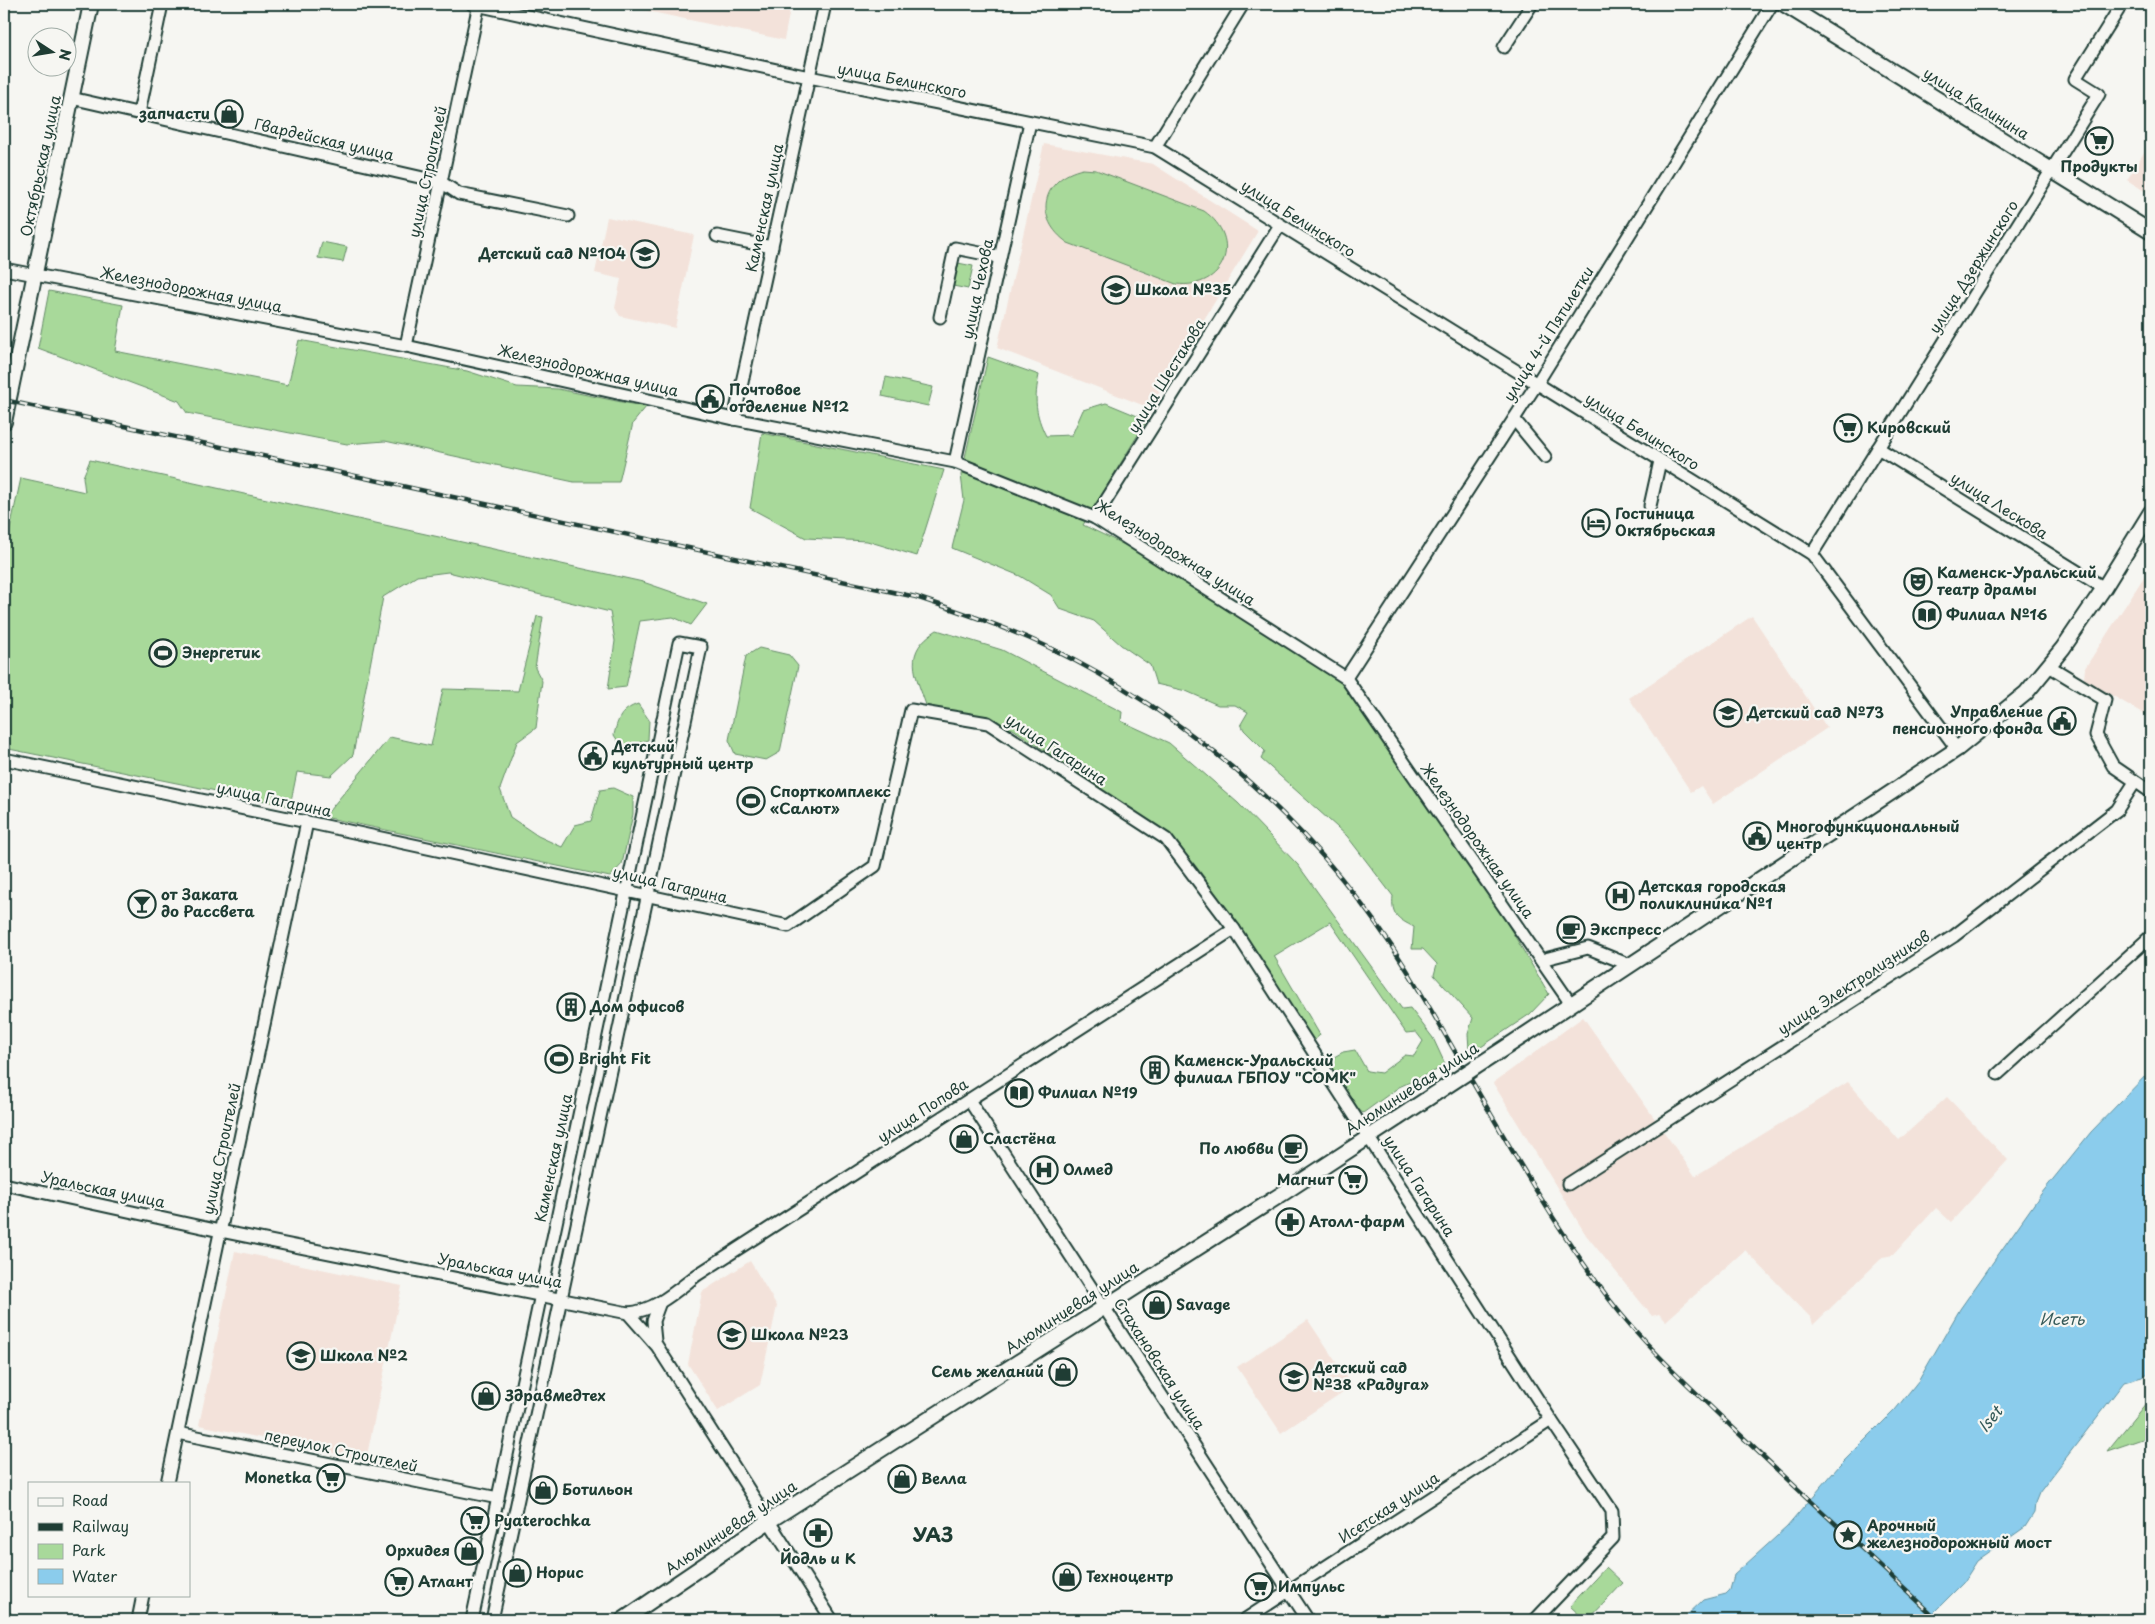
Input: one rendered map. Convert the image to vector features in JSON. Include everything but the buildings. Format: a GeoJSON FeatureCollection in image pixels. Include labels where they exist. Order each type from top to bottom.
{"type":"FeatureCollection","features":[{"type":"Feature","properties":{"kind":"main road","name":"Октябрьская улица"},"geometry":{"type":"LineString","coordinates":[[4,422],[92,4]]}},
{"type":"Feature","properties":{"kind":"main road","name":"улица Калинина"},"geometry":{"type":"LineString","coordinates":[[1784,4],[2151,232]]}},
{"type":"Feature","properties":{"kind":"main road","name":"Алюминиевая улица"},"geometry":{"type":"LineString","coordinates":[[623,1620],[769,1521],[1285,1192],[1957,749],[2026,692],[2049,666],[2104,588],[2151,512]]}},
{"type":"Feature","properties":{"kind":"street"},"geometry":{"type":"LineString","coordinates":[[139,113],[162,4]]}},
{"type":"Feature","properties":{"kind":"street","name":"улица Белинского"},"geometry":{"type":"LineString","coordinates":[[477,4],[809,78],[1155,147],[1812,554],[1957,749]]}},
{"type":"Feature","properties":{"kind":"street","name":"улица Строителей"},"geometry":{"type":"LineString","coordinates":[[406,346],[442,182],[477,4]]}},
{"type":"Feature","properties":{"kind":"street","name":"Каменская улица"},"geometry":{"type":"LineString","coordinates":[[734,419],[825,4]]}},
{"type":"Feature","properties":{"kind":"street"},"geometry":{"type":"LineString","coordinates":[[1155,147],[1243,4]]}},
{"type":"Feature","properties":{"kind":"street"},"geometry":{"type":"LineString","coordinates":[[1504,47],[1532,4]]}},
{"type":"Feature","properties":{"kind":"street","name":"улица 4-й Пятилетки"},"geometry":{"type":"LineString","coordinates":[[1346,678],[1514,419],[1772,4]]}},
{"type":"Feature","properties":{"kind":"street","name":"улица Дзержинского"},"geometry":{"type":"LineString","coordinates":[[1812,554],[2099,94],[2075,79],[2122,4]]}},
{"type":"Feature","properties":{"kind":"street","name":"Гвардейская улица"},"geometry":{"type":"LineString","coordinates":[[71,98],[442,182],[459,194],[568,216]]}},
{"type":"Feature","properties":{"kind":"street","name":"улица Чехова"},"geometry":{"type":"LineString","coordinates":[[955,462],[1030,122]]}},
{"type":"Feature","properties":{"kind":"street","name":"улица Шестакова"},"geometry":{"type":"LineString","coordinates":[[1095,518],[1280,225]]}},
{"type":"Feature","properties":{"kind":"street"},"geometry":{"type":"LineString","coordinates":[[717,236],[772,247]]}},
{"type":"Feature","properties":{"kind":"street"},"geometry":{"type":"LineString","coordinates":[[940,316],[955,248],[1000,257]]}},
{"type":"Feature","properties":{"kind":"street","name":"Железнодорожная улица"},"geometry":{"type":"LineString","coordinates":[[4,269],[406,346],[734,419],[955,462],[1095,518],[1346,678],[1571,1004]]}},
{"type":"Feature","properties":{"kind":"street"},"geometry":{"type":"LineString","coordinates":[[1514,419],[1545,456]]}},
{"type":"Feature","properties":{"kind":"street","name":"улица Лескова"},"geometry":{"type":"LineString","coordinates":[[1878,448],[2104,588]]}},
{"type":"Feature","properties":{"kind":"street"},"geometry":{"type":"LineString","coordinates":[[1650,506],[1660,461]]}},
{"type":"Feature","properties":{"kind":"street","name":"Каменская улица"},"geometry":{"type":"LineString","coordinates":[[472,1620],[679,643],[701,648],[648,895]]}},
{"type":"Feature","properties":{"kind":"street"},"geometry":{"type":"LineString","coordinates":[[2049,666],[2105,700],[2096,734],[2113,766],[2151,792]]}},
{"type":"Feature","properties":{"kind":"street","name":"улица Гагарина"},"geometry":{"type":"LineString","coordinates":[[4,759],[307,822],[788,926],[875,866],[911,710],[988,723],[1166,839],[1234,929],[1551,1420],[1612,1511],[1613,1538],[1535,1620]]}},
{"type":"Feature","properties":{"kind":"street","name":"улица Электролизников"},"geometry":{"type":"LineString","coordinates":[[1568,1184],[1954,936],[2117,810],[2135,782]]}},
{"type":"Feature","properties":{"kind":"street","name":"улица Строителей"},"geometry":{"type":"LineString","coordinates":[[167,1482],[307,822]]}},
{"type":"Feature","properties":{"kind":"street"},"geometry":{"type":"LineString","coordinates":[[492,1620],[648,895]]}},
{"type":"Feature","properties":{"kind":"street","name":"улица Попова"},"geometry":{"type":"LineString","coordinates":[[628,1313],[642,1312],[660,1302],[697,1275],[1234,929]]}},
{"type":"Feature","properties":{"kind":"street"},"geometry":{"type":"LineString","coordinates":[[1998,1074],[2151,936]]}},
{"type":"Feature","properties":{"kind":"street"},"geometry":{"type":"LineString","coordinates":[[1541,960],[1588,948],[1630,965]]}},
{"type":"Feature","properties":{"kind":"street","name":"Стахановская улица"},"geometry":{"type":"LineString","coordinates":[[969,1100],[1308,1620]]}},
{"type":"Feature","properties":{"kind":"street","name":"Уральская улица"},"geometry":{"type":"LineString","coordinates":[[4,1184],[220,1231],[628,1313]]}},
{"type":"Feature","properties":{"kind":"street"},"geometry":{"type":"LineString","coordinates":[[657,1346],[653,1329],[660,1302]]}},
{"type":"Feature","properties":{"kind":"street"},"geometry":{"type":"LineString","coordinates":[[628,1313],[657,1346],[832,1620]]}},
{"type":"Feature","properties":{"kind":"street","name":"Исетская улица"},"geometry":{"type":"LineString","coordinates":[[1244,1620],[1551,1420]]}},
{"type":"Feature","properties":{"kind":"street","name":"переулок Строителей"},"geometry":{"type":"LineString","coordinates":[[178,1433],[498,1498]]}},
{"type":"Feature","properties":{"kind":"street"},"geometry":{"type":"LineString","coordinates":[[478,1592],[497,1596]]}},
{"type":"Feature","properties":{"kind":"street"},"geometry":{"type":"LineString","coordinates":[[138,1620],[143,1596]]}},
{"type":"Feature","properties":{"kind":"shaded area"},"geometry":{"type":"Polygon","coordinates":[[[614,4],[791,4],[784,40],[614,4]]]}},
{"type":"Feature","properties":{"kind":"shaded area"},"geometry":{"type":"Polygon","coordinates":[[[2151,141],[2151,195],[2127,180],[2151,141]]]}},
{"type":"Feature","properties":{"kind":"shaded area","name":"Школа №35"},"geometry":{"type":"Polygon","coordinates":[[[1044,144],[1153,164],[1258,231],[1150,408],[997,348],[1044,144]]]}},
{"type":"Feature","properties":{"kind":"shaded area","name":"Детский сад №104"},"geometry":{"type":"Polygon","coordinates":[[[607,217],[694,235],[675,328],[620,316],[615,308],[621,279],[595,273],[607,217]]]}},
{"type":"Feature","properties":{"kind":"shaded area"},"geometry":{"type":"Polygon","coordinates":[[[2151,566],[2151,718],[2084,679],[2085,668],[2151,566]]]}},
{"type":"Feature","properties":{"kind":"shaded area","name":"Детский сад №73"},"geometry":{"type":"Polygon","coordinates":[[[1752,616],[1827,728],[1713,804],[1701,786],[1691,792],[1629,698],[1752,616]]]}},
{"type":"Feature","properties":{"kind":"shaded area"},"geometry":{"type":"Polygon","coordinates":[[[1583,1017],[1695,1176],[1848,1082],[1899,1140],[1947,1097],[2008,1160],[1951,1222],[1936,1208],[1893,1255],[1883,1257],[1813,1325],[1811,1318],[1745,1250],[1666,1321],[1659,1314],[1652,1316],[1586,1235],[1493,1083],[1583,1017]]]}},
{"type":"Feature","properties":{"kind":"shaded area","name":"Школа №2"},"geometry":{"type":"Polygon","coordinates":[[[235,1251],[402,1286],[366,1460],[199,1425],[235,1251]]]}},
{"type":"Feature","properties":{"kind":"shaded area","name":"Школа №23"},"geometry":{"type":"Polygon","coordinates":[[[750,1261],[777,1306],[760,1385],[718,1411],[688,1364],[702,1292],[750,1261]]]}},
{"type":"Feature","properties":{"kind":"shaded area","name":"Детский сад №38 «Радуга»"},"geometry":{"type":"Polygon","coordinates":[[[1308,1320],[1352,1386],[1281,1433],[1237,1367],[1308,1320]]]}},
{"type":"Feature","properties":{"kind":"green space"},"geometry":{"type":"Polygon","coordinates":[[[1083,169],[1096,170],[1204,211],[1216,222],[1223,235],[1226,248],[1223,260],[1217,271],[1207,279],[1193,284],[1176,284],[1068,243],[1050,223],[1046,211],[1047,200],[1051,190],[1058,181],[1069,174],[1083,169]]]}},
{"type":"Feature","properties":{"kind":"green space"},"geometry":{"type":"Polygon","coordinates":[[[322,242],[347,247],[343,262],[318,258],[322,242]]]}},
{"type":"Feature","properties":{"kind":"green space"},"geometry":{"type":"Polygon","coordinates":[[[958,263],[973,266],[968,289],[953,286],[958,263]]]}},
{"type":"Feature","properties":{"kind":"green space"},"geometry":{"type":"Polygon","coordinates":[[[49,291],[123,305],[115,351],[288,385],[299,340],[467,371],[517,387],[558,389],[646,407],[633,423],[619,482],[574,482],[385,441],[347,444],[187,413],[179,401],[38,348],[49,291]]]}},
{"type":"Feature","properties":{"kind":"green space"},"geometry":{"type":"Polygon","coordinates":[[[988,357],[1039,375],[1036,406],[1046,436],[1072,435],[1083,410],[1106,403],[1147,420],[1083,525],[1127,546],[1343,684],[1498,908],[1549,994],[1530,1014],[1481,1047],[1469,1049],[1468,1034],[1473,1018],[1434,975],[1437,964],[1423,949],[1412,949],[1414,927],[1397,916],[1393,908],[1393,896],[1347,836],[1261,759],[1265,751],[1244,730],[1241,724],[1248,712],[1235,705],[1218,705],[1186,691],[1156,684],[1150,665],[1121,645],[1094,621],[1060,609],[1051,595],[1020,576],[952,548],[964,500],[961,475],[988,357]]]}},
{"type":"Feature","properties":{"kind":"green space"},"geometry":{"type":"Polygon","coordinates":[[[886,377],[933,387],[928,406],[882,396],[886,377]]]}},
{"type":"Feature","properties":{"kind":"green space"},"geometry":{"type":"Polygon","coordinates":[[[762,433],[944,470],[917,556],[867,541],[806,538],[750,508],[762,433]]]}},
{"type":"Feature","properties":{"kind":"green space","name":"Энергетик"},"geometry":{"type":"Polygon","coordinates":[[[90,460],[643,582],[707,604],[691,625],[673,617],[640,621],[626,687],[608,689],[615,641],[610,612],[448,572],[417,576],[383,597],[353,755],[331,776],[297,772],[290,806],[4,748],[4,557],[21,478],[85,492],[83,477],[90,460]]]}},
{"type":"Feature","properties":{"kind":"green space"},"geometry":{"type":"Polygon","coordinates":[[[537,616],[543,617],[535,668],[542,681],[536,728],[517,742],[500,789],[510,817],[538,836],[562,847],[575,825],[591,821],[600,790],[613,788],[633,797],[633,814],[622,864],[610,877],[324,817],[390,737],[431,746],[443,689],[518,691],[537,616]]]}},
{"type":"Feature","properties":{"kind":"green space"},"geometry":{"type":"Polygon","coordinates":[[[937,630],[1002,650],[1122,712],[1121,721],[1169,743],[1238,803],[1298,865],[1402,1009],[1410,1008],[1433,1038],[1446,1066],[1399,1087],[1363,1113],[1355,1107],[1327,1061],[1343,1052],[1355,1050],[1367,1071],[1381,1073],[1405,1055],[1414,1056],[1423,1041],[1416,1032],[1406,1033],[1330,922],[1274,956],[1320,1035],[1313,1041],[1210,886],[1185,853],[1166,833],[1013,729],[926,705],[915,673],[915,655],[919,646],[926,638],[937,630]]]}},
{"type":"Feature","properties":{"kind":"green space"},"geometry":{"type":"Polygon","coordinates":[[[759,648],[789,655],[798,666],[780,752],[766,760],[735,754],[729,740],[746,656],[759,648]]]}},
{"type":"Feature","properties":{"kind":"green space"},"geometry":{"type":"Polygon","coordinates":[[[638,704],[649,720],[648,740],[622,747],[614,735],[617,724],[624,712],[638,704]]]}},
{"type":"Feature","properties":{"kind":"green space"},"geometry":{"type":"Polygon","coordinates":[[[2151,1397],[2151,1436],[2107,1451],[2151,1397]]]}},
{"type":"Feature","properties":{"kind":"green space"},"geometry":{"type":"Polygon","coordinates":[[[1606,1567],[1623,1583],[1588,1620],[1585,1620],[1570,1606],[1606,1567]]]}},
{"type":"Feature","properties":{"kind":"water","name":"Исеть"},"geometry":{"type":"Polygon","coordinates":[[[2151,1070],[2151,1371],[2142,1377],[2124,1382],[2039,1493],[2034,1513],[2025,1527],[1977,1561],[1963,1583],[1926,1620],[1682,1620],[1703,1600],[1726,1594],[1730,1590],[1734,1575],[1787,1527],[1839,1466],[1895,1410],[1919,1380],[1960,1309],[2041,1194],[2091,1132],[2151,1070]]]}},
{"type":"Feature","properties":{"kind":"railway"},"geometry":{"type":"LineString","coordinates":[[4,400],[916,597],[1000,626],[1048,647],[1102,676],[1154,708],[1204,744],[1250,783],[1294,825],[1335,871],[1373,919],[1432,1011],[1554,1220],[1623,1316],[1684,1381],[1938,1620]]}},
{"type":"Feature","properties":{"kind":"place","name":"запчасти"},"geometry":{"type":"Point","coordinates":[229,114]}},
{"type":"Feature","properties":{"kind":"place","name":"Продукты"},"geometry":{"type":"Point","coordinates":[2099,141]}},
{"type":"Feature","properties":{"kind":"place","name":"Детский сад №104"},"geometry":{"type":"Point","coordinates":[645,254]}},
{"type":"Feature","properties":{"kind":"place","name":"Школа №35"},"geometry":{"type":"Point","coordinates":[1116,290]}},
{"type":"Feature","properties":{"kind":"place","name":"Почтовое отделение №12"},"geometry":{"type":"Point","coordinates":[710,399]}},
{"type":"Feature","properties":{"kind":"place","name":"Кировский"},"geometry":{"type":"Point","coordinates":[1848,428]}},
{"type":"Feature","properties":{"kind":"place","name":"Гостиница Октябрьская"},"geometry":{"type":"Point","coordinates":[1596,523]}},
{"type":"Feature","properties":{"kind":"place","name":"Каменск-Уральский театр драмы"},"geometry":{"type":"Point","coordinates":[1918,582]}},
{"type":"Feature","properties":{"kind":"place","name":"Филиал №16"},"geometry":{"type":"Point","coordinates":[1927,615]}},
{"type":"Feature","properties":{"kind":"place","name":"Энергетик"},"geometry":{"type":"Point","coordinates":[163,653]}},
{"type":"Feature","properties":{"kind":"place","name":"Детский сад №73"},"geometry":{"type":"Point","coordinates":[1728,713]}},
{"type":"Feature","properties":{"kind":"place","name":"Управление пенсионного фонда"},"geometry":{"type":"Point","coordinates":[2062,721]}},
{"type":"Feature","properties":{"kind":"place","name":"Детский культурный центр"},"geometry":{"type":"Point","coordinates":[593,756]}},
{"type":"Feature","properties":{"kind":"place","name":"Спорткомплекс «Салют»"},"geometry":{"type":"Point","coordinates":[751,801]}},
{"type":"Feature","properties":{"kind":"place","name":"Многофункциональный центр"},"geometry":{"type":"Point","coordinates":[1757,836]}},
{"type":"Feature","properties":{"kind":"place","name":"Детская городская поликлиника №1"},"geometry":{"type":"Point","coordinates":[1620,896]}},
{"type":"Feature","properties":{"kind":"place","name":"от Заката до Рассвета"},"geometry":{"type":"Point","coordinates":[142,904]}},
{"type":"Feature","properties":{"kind":"place","name":"Экспресс"},"geometry":{"type":"Point","coordinates":[1571,930]}},
{"type":"Feature","properties":{"kind":"place","name":"Дом офисов"},"geometry":{"type":"Point","coordinates":[571,1007]}},
{"type":"Feature","properties":{"kind":"place","name":"Bright Fit"},"geometry":{"type":"Point","coordinates":[559,1059]}},
{"type":"Feature","properties":{"kind":"place","name":"Каменск-Уральский филиал ГБПОУ \"СОМК\""},"geometry":{"type":"Point","coordinates":[1155,1070]}},
{"type":"Feature","properties":{"kind":"place","name":"Филиал №19"},"geometry":{"type":"Point","coordinates":[1019,1093]}},
{"type":"Feature","properties":{"kind":"place","name":"Сластёна"},"geometry":{"type":"Point","coordinates":[964,1139]}},
{"type":"Feature","properties":{"kind":"place","name":"По любви"},"geometry":{"type":"Point","coordinates":[1293,1149]}},
{"type":"Feature","properties":{"kind":"place","name":"Олмед"},"geometry":{"type":"Point","coordinates":[1044,1170]}},
{"type":"Feature","properties":{"kind":"place","name":"Магнит"},"geometry":{"type":"Point","coordinates":[1353,1180]}},
{"type":"Feature","properties":{"kind":"place","name":"Атолл-фарм"},"geometry":{"type":"Point","coordinates":[1290,1222]}},
{"type":"Feature","properties":{"kind":"place","name":"Savage"},"geometry":{"type":"Point","coordinates":[1157,1305]}},
{"type":"Feature","properties":{"kind":"place","name":"Школа №23"},"geometry":{"type":"Point","coordinates":[732,1335]}},
{"type":"Feature","properties":{"kind":"place","name":"Школа №2"},"geometry":{"type":"Point","coordinates":[301,1356]}},
{"type":"Feature","properties":{"kind":"place","name":"Семь желаний"},"geometry":{"type":"Point","coordinates":[1063,1372]}},
{"type":"Feature","properties":{"kind":"place","name":"Детский сад №38 «Радуга»"},"geometry":{"type":"Point","coordinates":[1294,1377]}},
{"type":"Feature","properties":{"kind":"place","name":"Здравмедтех"},"geometry":{"type":"Point","coordinates":[486,1396]}},
{"type":"Feature","properties":{"kind":"place","name":"Monetka"},"geometry":{"type":"Point","coordinates":[331,1478]}},
{"type":"Feature","properties":{"kind":"place","name":"Велла"},"geometry":{"type":"Point","coordinates":[902,1479]}},
{"type":"Feature","properties":{"kind":"place","name":"Ботильон"},"geometry":{"type":"Point","coordinates":[543,1490]}},
{"type":"Feature","properties":{"kind":"place","name":"Pyaterochka"},"geometry":{"type":"Point","coordinates":[475,1521]}},
{"type":"Feature","properties":{"kind":"place","name":"Йодль и К"},"geometry":{"type":"Point","coordinates":[818,1533]}},
{"type":"Feature","properties":{"kind":"place","name":"Арочный железнодорожный мост"},"geometry":{"type":"Point","coordinates":[1848,1535]}},
{"type":"Feature","properties":{"kind":"place","name":"Орхидея"},"geometry":{"type":"Point","coordinates":[469,1551]}},
{"type":"Feature","properties":{"kind":"place","name":"Норис"},"geometry":{"type":"Point","coordinates":[517,1573]}},
{"type":"Feature","properties":{"kind":"place","name":"Техноцентр"},"geometry":{"type":"Point","coordinates":[1067,1577]}},
{"type":"Feature","properties":{"kind":"place","name":"Атлант"},"geometry":{"type":"Point","coordinates":[399,1582]}},
{"type":"Feature","properties":{"kind":"place","name":"Импульс"},"geometry":{"type":"Point","coordinates":[1259,1587]}},
{"type":"Feature","properties":{"kind":"district","name":"УАЗ"},"geometry":{"type":"Point","coordinates":[933,1535]}},
{"type":"Feature","properties":{"kind":"water label","name":"Iset"},"geometry":{"type":"Point","coordinates":[1990,1419]}}]}
